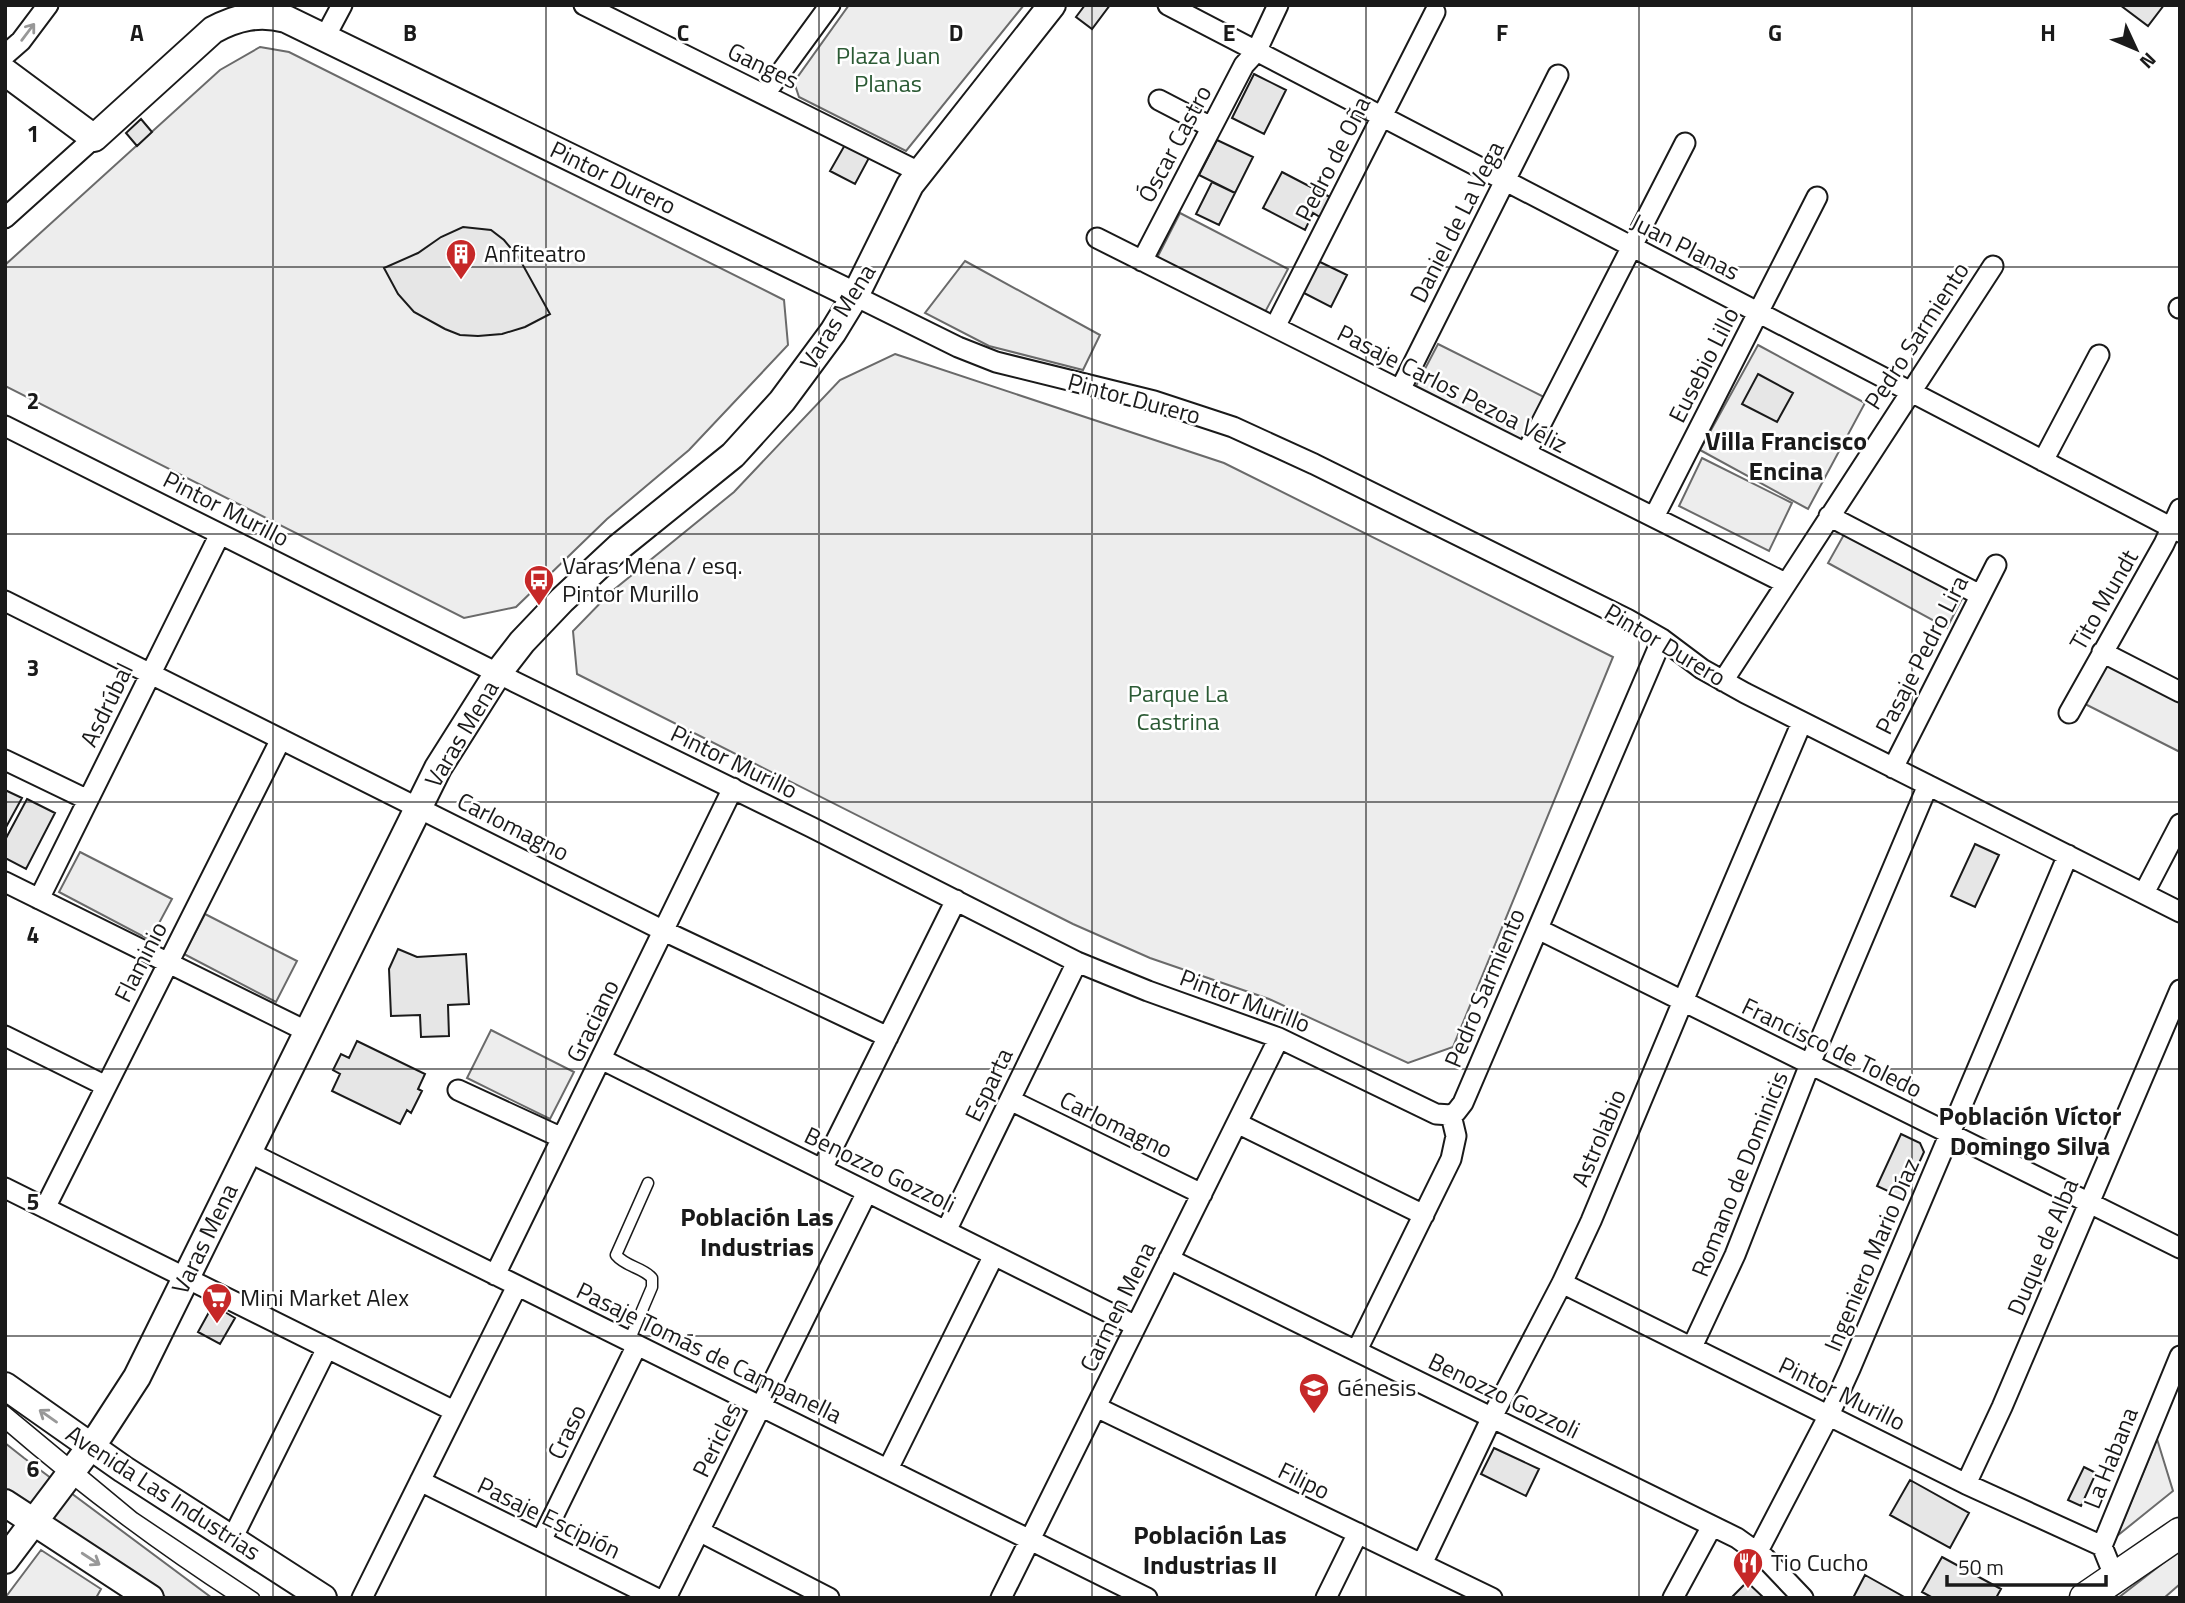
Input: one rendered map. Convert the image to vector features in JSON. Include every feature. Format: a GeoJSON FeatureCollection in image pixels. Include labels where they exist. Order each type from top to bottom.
{"type":"FeatureCollection","features":[{"type":"Feature","properties":{"kind":"main road"},"geometry":{"type":"LineString","coordinates":[[2085,1598],[2180,1533]]}},
{"type":"Feature","properties":{"kind":"street"},"geometry":{"type":"LineString","coordinates":[[5,55],[21,41],[48,5]]}},
{"type":"Feature","properties":{"kind":"street"},"geometry":{"type":"LineString","coordinates":[[325,37],[342,5]]}},
{"type":"Feature","properties":{"kind":"street","name":"Ganges"},"geometry":{"type":"LineString","coordinates":[[584,5],[919,172]]}},
{"type":"Feature","properties":{"kind":"street"},"geometry":{"type":"LineString","coordinates":[[765,94],[830,5]]}},
{"type":"Feature","properties":{"kind":"street","name":"Varas Mena"},"geometry":{"type":"LineString","coordinates":[[5,1560],[124,1400],[137,1377],[439,768],[460,730],[498,673],[522,642],[589,572],[712,473],[754,434],[809,367],[855,296],[900,202],[919,172],[1052,5]]}},
{"type":"Feature","properties":{"kind":"street","name":"Juan Planas"},"geometry":{"type":"LineString","coordinates":[[1168,5],[2176,530]]}},
{"type":"Feature","properties":{"kind":"street","name":"Óscar Castro"},"geometry":{"type":"LineString","coordinates":[[1142,261],[1244,65],[1256,52],[1278,5]]}},
{"type":"Feature","properties":{"kind":"street","name":"Pedro de Oña"},"geometry":{"type":"LineString","coordinates":[[1275,327],[1435,12]]}},
{"type":"Feature","properties":{"kind":"street","name":"Pintor Durero"},"geometry":{"type":"LineString","coordinates":[[94,138],[204,38],[224,24],[248,16],[274,16],[298,23],[958,347],[996,362],[1154,401],[1233,428],[1418,515],[1627,619],[1662,639],[1723,681],[2180,912]]}},
{"type":"Feature","properties":{"kind":"street"},"geometry":{"type":"LineString","coordinates":[[5,72],[94,138],[5,218]]}},
{"type":"Feature","properties":{"kind":"street","name":"Daniel de La Vega"},"geometry":{"type":"LineString","coordinates":[[1400,390],[1558,75]]}},
{"type":"Feature","properties":{"kind":"street"},"geometry":{"type":"LineString","coordinates":[[1158,100],[1211,127]]}},
{"type":"Feature","properties":{"kind":"street"},"geometry":{"type":"LineString","coordinates":[[1526,453],[1685,143]]}},
{"type":"Feature","properties":{"kind":"street","name":"Eusebio Lillo"},"geometry":{"type":"LineString","coordinates":[[1654,517],[1817,197]]}},
{"type":"Feature","properties":{"kind":"street","name":"Pasaje Carlos Pezoa Véliz"},"geometry":{"type":"LineString","coordinates":[[1097,238],[1785,583]]}},
{"type":"Feature","properties":{"kind":"street","name":"Pedro Sarmiento"},"geometry":{"type":"LineString","coordinates":[[1723,681],[1993,266]]}},
{"type":"Feature","properties":{"kind":"street"},"geometry":{"type":"LineString","coordinates":[[2043,461],[2099,355]]}},
{"type":"Feature","properties":{"kind":"street","name":"Pintor Murillo"},"geometry":{"type":"LineString","coordinates":[[5,426],[1077,962],[1128,984],[1279,1038],[1436,1114],[1451,1115]]}},
{"type":"Feature","properties":{"kind":"street","name":"Tito Mundt"},"geometry":{"type":"LineString","coordinates":[[2069,713],[2176,530],[2180,509]]}},
{"type":"Feature","properties":{"kind":"street"},"geometry":{"type":"LineString","coordinates":[[1829,516],[1980,595]]}},
{"type":"Feature","properties":{"kind":"street","name":"Asdrúbal"},"geometry":{"type":"LineString","coordinates":[[38,899],[220,534]]}},
{"type":"Feature","properties":{"kind":"street","name":"Pasaje Pedro Lira"},"geometry":{"type":"LineString","coordinates":[[1893,768],[1996,565]]}},
{"type":"Feature","properties":{"kind":"street","name":"Carlomagno"},"geometry":{"type":"LineString","coordinates":[[5,601],[664,931],[888,1037]]}},
{"type":"Feature","properties":{"kind":"street","name":"Pedro Sarmiento"},"geometry":{"type":"LineString","coordinates":[[1451,1115],[1463,1103],[1662,639]]}},
{"type":"Feature","properties":{"kind":"street"},"geometry":{"type":"LineString","coordinates":[[2102,653],[2180,692]]}},
{"type":"Feature","properties":{"kind":"street","name":"Astrolabio"},"geometry":{"type":"LineString","coordinates":[[1422,1564],[1492,1417],[1591,1221],[1682,1000],[1802,722]]}},
{"type":"Feature","properties":{"kind":"street","name":"Flaminio"},"geometry":{"type":"LineString","coordinates":[[45,1208],[281,738]]}},
{"type":"Feature","properties":{"kind":"street"},"geometry":{"type":"LineString","coordinates":[[5,760],[88,800]]}},
{"type":"Feature","properties":{"kind":"street","name":"Romano de Dominicis"},"geometry":{"type":"LineString","coordinates":[[1692,1348],[1735,1255],[1810,1064],[1928,785]]}},
{"type":"Feature","properties":{"kind":"street","name":"Graciano"},"geometry":{"type":"LineString","coordinates":[[495,1275],[733,788]]}},
{"type":"Feature","properties":{"kind":"street"},"geometry":{"type":"LineString","coordinates":[[2144,893],[2180,824]]}},
{"type":"Feature","properties":{"kind":"street","name":"Ingeniero Mario Díaz"},"geometry":{"type":"LineString","coordinates":[[1758,1551],[1829,1415],[2068,855]]}},
{"type":"Feature","properties":{"kind":"street"},"geometry":{"type":"LineString","coordinates":[[5,882],[308,1032]]}},
{"type":"Feature","properties":{"kind":"street"},"geometry":{"type":"LineString","coordinates":[[822,1169],[956,900]]}},
{"type":"Feature","properties":{"kind":"street","name":"Francisco de Toledo"},"geometry":{"type":"LineString","coordinates":[[1538,929],[2180,1248]]}},
{"type":"Feature","properties":{"kind":"street","name":"Esparta"},"geometry":{"type":"LineString","coordinates":[[946,1231],[1077,962]]}},
{"type":"Feature","properties":{"kind":"street","name":"Duque de Alba"},"geometry":{"type":"LineString","coordinates":[[1966,1483],[2002,1407],[2180,990]]}},
{"type":"Feature","properties":{"kind":"street"},"geometry":{"type":"LineString","coordinates":[[5,1035],[106,1086]]}},
{"type":"Feature","properties":{"kind":"street","name":"Carmen Mena"},"geometry":{"type":"LineString","coordinates":[[1001,1598],[1279,1038]]}},
{"type":"Feature","properties":{"kind":"street","name":"Benozzo Gozzoli"},"geometry":{"type":"LineString","coordinates":[[601,1059],[1136,1325]]}},
{"type":"Feature","properties":{"kind":"street"},"geometry":{"type":"LineString","coordinates":[[458,1090],[562,1138]]}},
{"type":"Feature","properties":{"kind":"street","name":"Carlomagno"},"geometry":{"type":"LineString","coordinates":[[1010,1100],[1202,1194]]}},
{"type":"Feature","properties":{"kind":"street"},"geometry":{"type":"LineString","coordinates":[[1357,1350],[1454,1150],[1456,1136],[1451,1115]]}},
{"type":"Feature","properties":{"kind":"street"},"geometry":{"type":"LineString","coordinates":[[1237,1123],[1424,1215]]}},
{"type":"Feature","properties":{"kind":"street","name":"Pasaje Tomás de Campanella"},"geometry":{"type":"LineString","coordinates":[[248,1152],[1147,1598]]}},
{"type":"Feature","properties":{"kind":"street"},"geometry":{"type":"LineString","coordinates":[[5,1188],[454,1411]]}},
{"type":"Feature","properties":{"kind":"street","name":"Pericles"},"geometry":{"type":"LineString","coordinates":[[666,1598],[867,1192]]}},
{"type":"Feature","properties":{"kind":"street"},"geometry":{"type":"LineString","coordinates":[[888,1469],[994,1255]]}},
{"type":"Feature","properties":{"kind":"street","name":"Benozzo Gozzoli"},"geometry":{"type":"LineString","coordinates":[[1169,1259],[1712,1525],[1758,1551],[1803,1598]]}},
{"type":"Feature","properties":{"kind":"street","name":"Pintor Murillo"},"geometry":{"type":"LineString","coordinates":[[1562,1283],[1966,1483],[2102,1546]]}},
{"type":"Feature","properties":{"kind":"street"},"geometry":{"type":"LineString","coordinates":[[362,1598],[517,1286]]}},
{"type":"Feature","properties":{"kind":"street","name":"Craso"},"geometry":{"type":"LineString","coordinates":[[541,1541],[633,1343]]}},
{"type":"Feature","properties":{"kind":"street"},"geometry":{"type":"LineString","coordinates":[[232,1539],[327,1348]]}},
{"type":"Feature","properties":{"kind":"street","name":"La Habana"},"geometry":{"type":"LineString","coordinates":[[2115,1578],[2102,1546],[2180,1356]]}},
{"type":"Feature","properties":{"kind":"street","name":"Avenida Las Industrias"},"geometry":{"type":"LineString","coordinates":[[5,1386],[90,1447],[323,1598]]}},
{"type":"Feature","properties":{"kind":"street","name":"Filipo"},"geometry":{"type":"LineString","coordinates":[[1096,1408],[1492,1598]]}},
{"type":"Feature","properties":{"kind":"street","name":"Pasaje Escipión"},"geometry":{"type":"LineString","coordinates":[[420,1481],[656,1598]]}},
{"type":"Feature","properties":{"kind":"street"},"geometry":{"type":"LineString","coordinates":[[5,1503],[149,1598]]}},
{"type":"Feature","properties":{"kind":"street"},"geometry":{"type":"LineString","coordinates":[[1673,1598],[1712,1525]]}},
{"type":"Feature","properties":{"kind":"street"},"geometry":{"type":"LineString","coordinates":[[699,1531],[827,1597]]}},
{"type":"Feature","properties":{"kind":"street"},"geometry":{"type":"LineString","coordinates":[[1326,1598],[1358,1533]]}},
{"type":"Feature","properties":{"kind":"lane"},"geometry":{"type":"LineString","coordinates":[[633,1343],[652,1287],[652,1278],[621,1261],[616,1255],[648,1183]]}},
{"type":"Feature","properties":{"kind":"lane"},"geometry":{"type":"LineString","coordinates":[[5,1411],[135,1528],[238,1598]]}},
{"type":"Feature","properties":{"kind":"lane"},"geometry":{"type":"LineString","coordinates":[[5,1423],[134,1518],[254,1598]]}},
{"type":"Feature","properties":{"kind":"shaded area","name":"Plaza Juan Planas"},"geometry":{"type":"Polygon","coordinates":[[[849,5],[1024,5],[906,151],[799,97],[794,82],[849,5]]]}},
{"type":"Feature","properties":{"kind":"shaded area"},"geometry":{"type":"Polygon","coordinates":[[[260,47],[289,52],[784,300],[788,345],[689,450],[607,519],[516,607],[464,618],[5,386],[5,265],[220,70],[260,47]]]}},
{"type":"Feature","properties":{"kind":"shaded area"},"geometry":{"type":"Polygon","coordinates":[[[1180,213],[1288,269],[1264,314],[1157,258],[1180,213]]]}},
{"type":"Feature","properties":{"kind":"shaded area"},"geometry":{"type":"Polygon","coordinates":[[[965,261],[1100,335],[1083,370],[989,346],[925,313],[965,261]]]}},
{"type":"Feature","properties":{"kind":"shaded area"},"geometry":{"type":"Polygon","coordinates":[[[1438,344],[1544,397],[1522,440],[1416,386],[1438,344]]]}},
{"type":"Feature","properties":{"kind":"shaded area"},"geometry":{"type":"Polygon","coordinates":[[[1758,345],[1865,403],[1808,509],[1700,450],[1758,345]]]}},
{"type":"Feature","properties":{"kind":"shaded area","name":"Parque La Castrina"},"geometry":{"type":"Polygon","coordinates":[[[895,354],[1224,463],[1613,657],[1453,1047],[1408,1063],[1269,999],[1150,958],[1073,924],[577,674],[573,631],[611,592],[734,492],[840,380],[895,354]]]}},
{"type":"Feature","properties":{"kind":"shaded area"},"geometry":{"type":"Polygon","coordinates":[[[1702,458],[1792,503],[1769,551],[1679,506],[1702,458]]]}},
{"type":"Feature","properties":{"kind":"shaded area"},"geometry":{"type":"Polygon","coordinates":[[[1846,531],[1964,595],[1947,628],[1828,563],[1846,531]]]}},
{"type":"Feature","properties":{"kind":"shaded area"},"geometry":{"type":"Polygon","coordinates":[[[2106,661],[2180,699],[2180,752],[2085,704],[2106,661]]]}},
{"type":"Feature","properties":{"kind":"shaded area"},"geometry":{"type":"Polygon","coordinates":[[[80,852],[172,899],[150,940],[59,892],[80,852]]]}},
{"type":"Feature","properties":{"kind":"shaded area"},"geometry":{"type":"Polygon","coordinates":[[[205,914],[297,961],[276,1002],[184,954],[205,914]]]}},
{"type":"Feature","properties":{"kind":"shaded area"},"geometry":{"type":"Polygon","coordinates":[[[491,1030],[574,1072],[550,1119],[467,1078],[491,1030]]]}},
{"type":"Feature","properties":{"kind":"shaded area"},"geometry":{"type":"Polygon","coordinates":[[[2157,1439],[2173,1491],[2117,1536],[2157,1439]]]}},
{"type":"Feature","properties":{"kind":"shaded area"},"geometry":{"type":"Polygon","coordinates":[[[5,1443],[212,1598],[167,1598],[5,1491],[5,1443]]]}},
{"type":"Feature","properties":{"kind":"shaded area"},"geometry":{"type":"Polygon","coordinates":[[[41,1550],[101,1589],[96,1598],[5,1598],[41,1550]]]}},
{"type":"Feature","properties":{"kind":"shaded area"},"geometry":{"type":"Polygon","coordinates":[[[2180,1550],[2180,1584],[2164,1598],[2118,1598],[2180,1550]]]}},
{"type":"Feature","properties":{"kind":"building"},"geometry":{"type":"Polygon","coordinates":[[[1085,5],[1110,5],[1092,29],[1076,17],[1085,5]]]}},
{"type":"Feature","properties":{"kind":"building"},"geometry":{"type":"Polygon","coordinates":[[[2120,5],[2164,5],[2148,26],[2120,5]]]}},
{"type":"Feature","properties":{"kind":"building"},"geometry":{"type":"Polygon","coordinates":[[[1254,74],[1286,90],[1264,134],[1232,118],[1254,74]]]}},
{"type":"Feature","properties":{"kind":"building"},"geometry":{"type":"Polygon","coordinates":[[[141,119],[152,132],[137,146],[126,133],[141,119]]]}},
{"type":"Feature","properties":{"kind":"building"},"geometry":{"type":"Polygon","coordinates":[[[1217,140],[1253,157],[1235,193],[1199,175],[1217,140]]]}},
{"type":"Feature","properties":{"kind":"building"},"geometry":{"type":"Polygon","coordinates":[[[846,143],[870,156],[855,184],[830,171],[846,143]]]}},
{"type":"Feature","properties":{"kind":"building"},"geometry":{"type":"Polygon","coordinates":[[[1282,172],[1330,197],[1320,217],[1313,213],[1305,230],[1263,208],[1282,172]]]}},
{"type":"Feature","properties":{"kind":"building"},"geometry":{"type":"Polygon","coordinates":[[[1212,182],[1235,193],[1219,225],[1196,214],[1212,182]]]}},
{"type":"Feature","properties":{"kind":"building","name":"Anfiteatro"},"geometry":{"type":"Polygon","coordinates":[[[463,227],[491,230],[504,240],[519,258],[550,314],[525,327],[502,334],[478,336],[460,335],[414,312],[398,294],[384,268],[418,253],[441,237],[463,227]]]}},
{"type":"Feature","properties":{"kind":"building"},"geometry":{"type":"Polygon","coordinates":[[[1318,261],[1347,275],[1331,307],[1302,292],[1318,261]]]}},
{"type":"Feature","properties":{"kind":"building"},"geometry":{"type":"Polygon","coordinates":[[[1758,374],[1793,393],[1777,422],[1742,404],[1758,374]]]}},
{"type":"Feature","properties":{"kind":"building"},"geometry":{"type":"Polygon","coordinates":[[[5,790],[22,798],[5,829],[5,790]]]}},
{"type":"Feature","properties":{"kind":"building"},"geometry":{"type":"Polygon","coordinates":[[[27,799],[55,813],[26,869],[5,858],[5,840],[27,799]]]}},
{"type":"Feature","properties":{"kind":"building"},"geometry":{"type":"Polygon","coordinates":[[[1975,844],[1999,855],[1975,907],[1951,896],[1975,844]]]}},
{"type":"Feature","properties":{"kind":"building"},"geometry":{"type":"Polygon","coordinates":[[[398,949],[417,957],[466,954],[469,1004],[448,1005],[449,1036],[421,1037],[420,1015],[391,1016],[389,969],[398,949]]]}},
{"type":"Feature","properties":{"kind":"building"},"geometry":{"type":"Polygon","coordinates":[[[357,1041],[425,1074],[418,1089],[422,1091],[411,1113],[407,1110],[400,1124],[332,1091],[340,1074],[333,1070],[341,1054],[349,1058],[357,1041]]]}},
{"type":"Feature","properties":{"kind":"building"},"geometry":{"type":"Polygon","coordinates":[[[1901,1134],[1920,1143],[1924,1152],[1903,1198],[1877,1186],[1901,1134]]]}},
{"type":"Feature","properties":{"kind":"building","name":"Mini Market Alex"},"geometry":{"type":"Polygon","coordinates":[[[213,1305],[235,1318],[220,1344],[198,1332],[213,1305]]]}},
{"type":"Feature","properties":{"kind":"building"},"geometry":{"type":"Polygon","coordinates":[[[1494,1448],[1539,1469],[1526,1496],[1481,1474],[1494,1448]]]}},
{"type":"Feature","properties":{"kind":"building"},"geometry":{"type":"Polygon","coordinates":[[[2084,1467],[2096,1473],[2081,1506],[2068,1500],[2084,1467]]]}},
{"type":"Feature","properties":{"kind":"building"},"geometry":{"type":"Polygon","coordinates":[[[1910,1480],[1969,1513],[1950,1548],[1890,1515],[1910,1480]]]}},
{"type":"Feature","properties":{"kind":"building"},"geometry":{"type":"Polygon","coordinates":[[[1942,1557],[2001,1589],[1996,1598],[1933,1598],[1922,1592],[1942,1557]]]}},
{"type":"Feature","properties":{"kind":"building"},"geometry":{"type":"Polygon","coordinates":[[[1865,1575],[1906,1598],[1853,1598],[1865,1575]]]}},
{"type":"Feature","properties":{"kind":"building","name":"Tio Cucho"},"geometry":{"type":"Polygon","coordinates":[[[1747,1582],[1764,1598],[1731,1598],[1747,1582]]]}},
{"type":"Feature","properties":{"kind":"place","name":"Anfiteatro"},"geometry":{"type":"Point","coordinates":[461,281]}},
{"type":"Feature","properties":{"kind":"place","name":"Varas Mena / esq. Pintor Murillo"},"geometry":{"type":"Point","coordinates":[539,607]}},
{"type":"Feature","properties":{"kind":"place","name":"Mini Market Alex"},"geometry":{"type":"Point","coordinates":[217,1325]}},
{"type":"Feature","properties":{"kind":"place","name":"Génesis"},"geometry":{"type":"Point","coordinates":[1314,1415]}},
{"type":"Feature","properties":{"kind":"place","name":"Tio Cucho"},"geometry":{"type":"Point","coordinates":[1748,1590]}},
{"type":"Feature","properties":{"kind":"district","name":"Villa Francisco Encina"},"geometry":{"type":"Point","coordinates":[1786,456]}},
{"type":"Feature","properties":{"kind":"district","name":"Población Víctor Domingo Silva"},"geometry":{"type":"Point","coordinates":[2030,1131]}},
{"type":"Feature","properties":{"kind":"district","name":"Población Las Industrias"},"geometry":{"type":"Point","coordinates":[757,1232]}},
{"type":"Feature","properties":{"kind":"district","name":"Población Las Industrias II"},"geometry":{"type":"Point","coordinates":[1210,1550]}}]}
